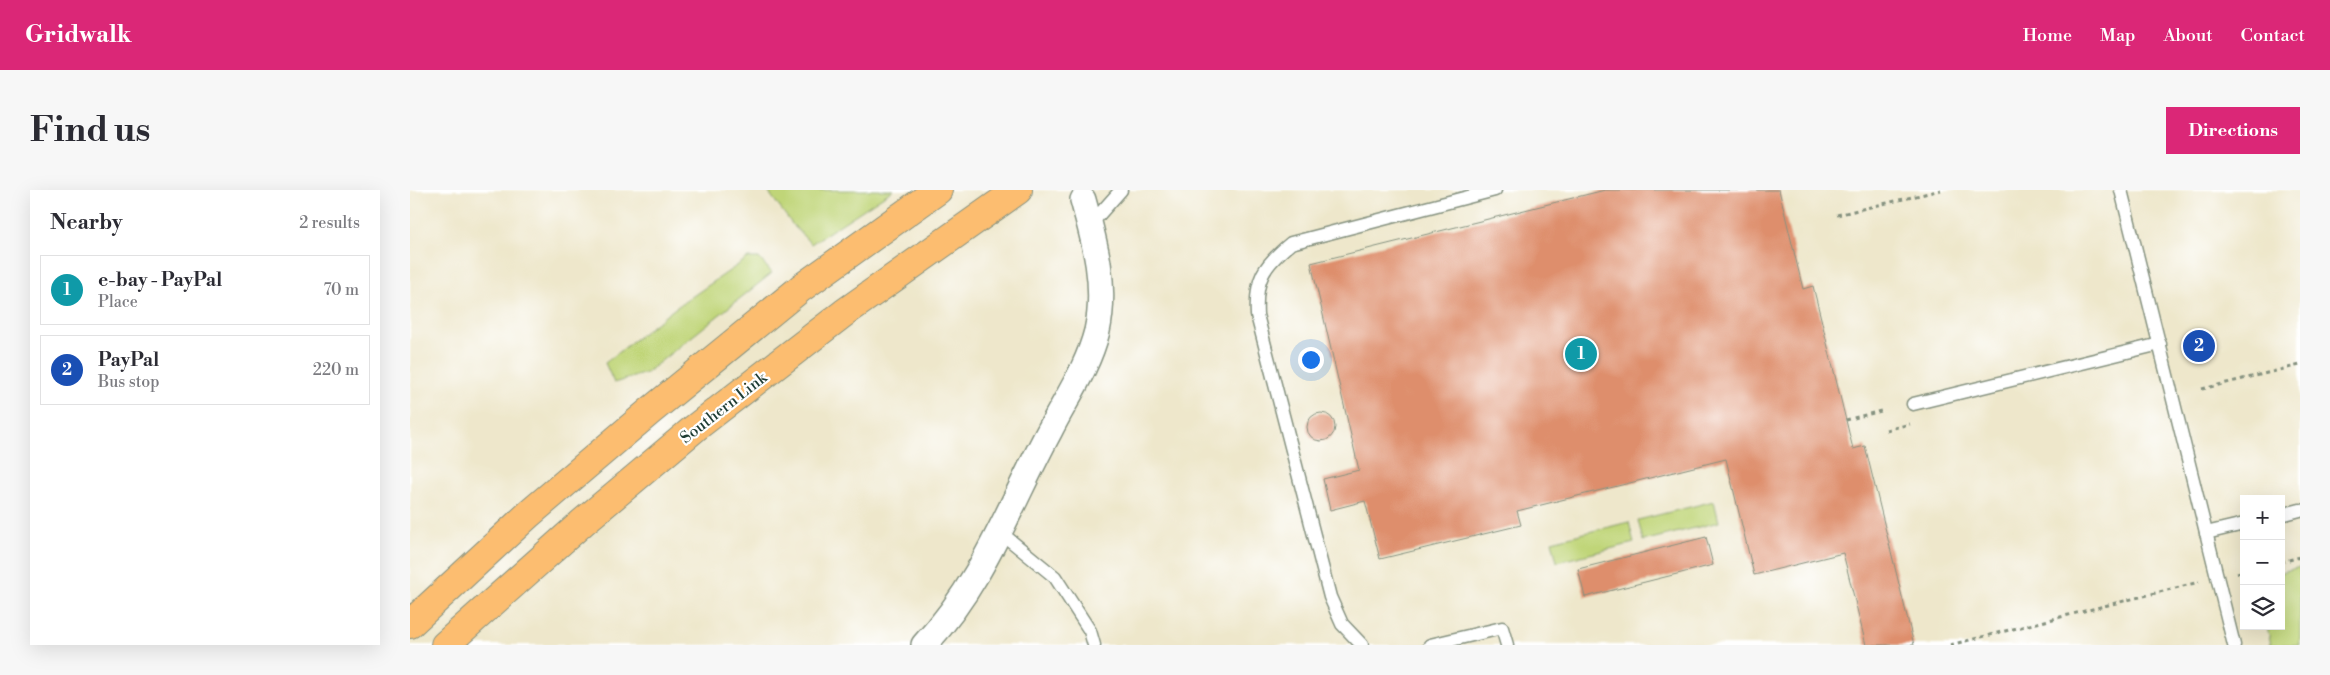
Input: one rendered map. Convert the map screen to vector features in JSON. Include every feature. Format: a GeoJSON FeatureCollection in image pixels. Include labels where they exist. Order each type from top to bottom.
{"type":"FeatureCollection","features":[{"type":"Feature","properties":{"kind":"main road"},"geometry":{"type":"LineString","coordinates":[[410,624],[530,514],[649,412],[802,288],[938,190]]}},
{"type":"Feature","properties":{"kind":"main road","name":"Southern Link"},"geometry":{"type":"LineString","coordinates":[[445,645],[576,528],[695,428],[844,313],[1018,190]]}},
{"type":"Feature","properties":{"kind":"street"},"geometry":{"type":"LineString","coordinates":[[924,645],[939,629],[976,579],[1050,429],[1082,374],[1097,330],[1100,281],[1098,249],[1083,200]]}},
{"type":"Feature","properties":{"kind":"lane"},"geometry":{"type":"LineString","coordinates":[[1090,225],[1121,190]]}},
{"type":"Feature","properties":{"kind":"lane"},"geometry":{"type":"LineString","coordinates":[[1362,645],[1342,624],[1330,597],[1257,315],[1256,292],[1263,273],[1274,257],[1291,243],[1495,190]]}},
{"type":"Feature","properties":{"kind":"lane"},"geometry":{"type":"LineString","coordinates":[[2122,190],[2234,645]]}},
{"type":"Feature","properties":{"kind":"lane"},"geometry":{"type":"LineString","coordinates":[[1914,404],[2160,344]]}},
{"type":"Feature","properties":{"kind":"lane"},"geometry":{"type":"LineString","coordinates":[[2285,514],[2300,510]]}},
{"type":"Feature","properties":{"kind":"lane"},"geometry":{"type":"LineString","coordinates":[[2206,533],[2240,525]]}},
{"type":"Feature","properties":{"kind":"lane"},"geometry":{"type":"LineString","coordinates":[[1000,532],[1055,577],[1090,631],[1094,645]]}},
{"type":"Feature","properties":{"kind":"lane"},"geometry":{"type":"LineString","coordinates":[[1430,645],[1502,628],[1506,645]]}},
{"type":"Feature","properties":{"kind":"path"},"geometry":{"type":"LineString","coordinates":[[1837,215],[1941,190]]}},
{"type":"Feature","properties":{"kind":"path"},"geometry":{"type":"LineString","coordinates":[[2202,389],[2300,365]]}},
{"type":"Feature","properties":{"kind":"path"},"geometry":{"type":"LineString","coordinates":[[1846,420],[1881,411]]}},
{"type":"Feature","properties":{"kind":"path"},"geometry":{"type":"LineString","coordinates":[[2285,561],[2300,557]]}},
{"type":"Feature","properties":{"kind":"path"},"geometry":{"type":"LineString","coordinates":[[1950,645],[2240,572]]}},
{"type":"Feature","properties":{"kind":"green space"},"geometry":{"type":"Polygon","coordinates":[[[767,190],[893,190],[811,244],[792,224],[767,190]]]}},
{"type":"Feature","properties":{"kind":"green space"},"geometry":{"type":"Polygon","coordinates":[[[748,258],[759,258],[772,273],[646,373],[614,383],[605,363],[674,309],[748,258]]]}},
{"type":"Feature","properties":{"kind":"green space"},"geometry":{"type":"Polygon","coordinates":[[[1714,501],[1719,522],[1643,541],[1638,520],[1714,501]]]}},
{"type":"Feature","properties":{"kind":"green space"},"geometry":{"type":"Polygon","coordinates":[[[1629,522],[1634,543],[1557,562],[1552,541],[1629,522]]]}},
{"type":"Feature","properties":{"kind":"green space"},"geometry":{"type":"Polygon","coordinates":[[[2300,567],[2300,645],[2271,645],[2268,630],[2285,630],[2285,571],[2300,567]]]}},
{"type":"Feature","properties":{"kind":"building"},"geometry":{"type":"Polygon","coordinates":[[[1605,190],[1779,190],[1803,289],[1813,286],[1853,449],[1865,446],[1914,645],[1866,645],[1843,553],[1754,575],[1726,459],[1517,511],[1521,525],[1380,559],[1365,501],[1330,510],[1323,479],[1359,470],[1311,263],[1605,190]]]}},
{"type":"Feature","properties":{"kind":"building"},"geometry":{"type":"Polygon","coordinates":[[[1321,413],[1331,417],[1335,427],[1331,437],[1321,441],[1311,437],[1307,427],[1311,417],[1321,413]]]}},
{"type":"Feature","properties":{"kind":"building"},"geometry":{"type":"Polygon","coordinates":[[[1706,537],[1713,565],[1585,597],[1578,569],[1706,537]]]}},
{"type":"Feature","properties":{"kind":"place","name":"PayPal"},"geometry":{"type":"Point","coordinates":[2199,346]}},
{"type":"Feature","properties":{"kind":"place","name":"e-bay - PayPal"},"geometry":{"type":"Point","coordinates":[1581,354]}}]}
